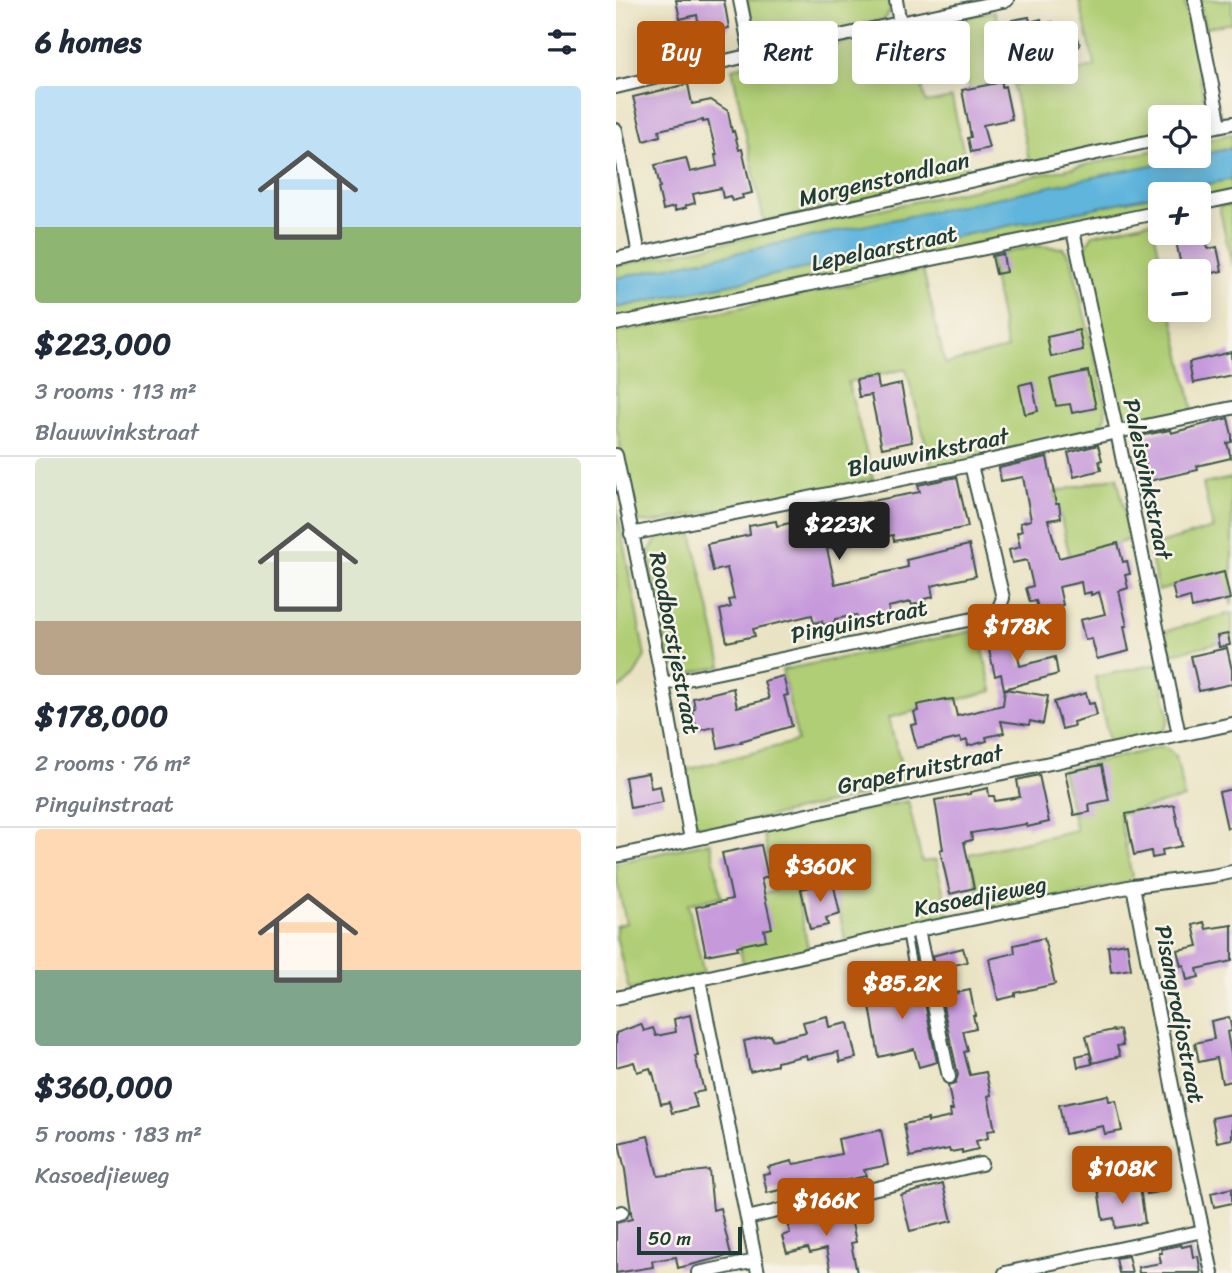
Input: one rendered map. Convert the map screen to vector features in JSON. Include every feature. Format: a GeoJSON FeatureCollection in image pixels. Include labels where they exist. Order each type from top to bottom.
{"type":"FeatureCollection","features":[{"type":"Feature","properties":{"kind":"street"},"geometry":{"type":"LineString","coordinates":[[740,0],[744,21]]}},
{"type":"Feature","properties":{"kind":"street"},"geometry":{"type":"LineString","coordinates":[[895,0],[899,21]]}},
{"type":"Feature","properties":{"kind":"street"},"geometry":{"type":"LineString","coordinates":[[913,21],[1007,0]]}},
{"type":"Feature","properties":{"kind":"street"},"geometry":{"type":"LineString","coordinates":[[1195,0],[1226,124]]}},
{"type":"Feature","properties":{"kind":"street"},"geometry":{"type":"LineString","coordinates":[[616,87],[739,58]]}},
{"type":"Feature","properties":{"kind":"street"},"geometry":{"type":"LineString","coordinates":[[616,130],[639,255]]}},
{"type":"Feature","properties":{"kind":"street","name":"Morgenstondlaan"},"geometry":{"type":"LineString","coordinates":[[616,259],[1148,142]]}},
{"type":"Feature","properties":{"kind":"street"},"geometry":{"type":"LineString","coordinates":[[1211,201],[1232,197]]}},
{"type":"Feature","properties":{"kind":"street","name":"Lepelaarstraat"},"geometry":{"type":"LineString","coordinates":[[616,324],[1148,215]]}},
{"type":"Feature","properties":{"kind":"street","name":"Paleisvinkstraat"},"geometry":{"type":"LineString","coordinates":[[1073,231],[1179,735]]}},
{"type":"Feature","properties":{"kind":"street","name":"Blauwvinkstraat"},"geometry":{"type":"LineString","coordinates":[[631,534],[971,465],[1232,408]]}},
{"type":"Feature","properties":{"kind":"street","name":"Roodborstjestraat"},"geometry":{"type":"LineString","coordinates":[[616,455],[663,684],[691,840]]}},
{"type":"Feature","properties":{"kind":"street","name":"Pinguinstraat"},"geometry":{"type":"LineString","coordinates":[[663,684],[992,615],[1003,598],[971,465]]}},
{"type":"Feature","properties":{"kind":"street","name":"Grapefruitstraat"},"geometry":{"type":"LineString","coordinates":[[616,856],[1232,724]]}},
{"type":"Feature","properties":{"kind":"street","name":"Kasoedjieweg"},"geometry":{"type":"LineString","coordinates":[[616,998],[912,931],[1133,886],[1232,872]]}},
{"type":"Feature","properties":{"kind":"street","name":"Pisangrodjostraat"},"geometry":{"type":"LineString","coordinates":[[1133,886],[1212,1273]]}},
{"type":"Feature","properties":{"kind":"street"},"geometry":{"type":"LineString","coordinates":[[912,931],[949,1077]]}},
{"type":"Feature","properties":{"kind":"street"},"geometry":{"type":"LineString","coordinates":[[698,1273],[757,1267],[699,979]]}},
{"type":"Feature","properties":{"kind":"street"},"geometry":{"type":"LineString","coordinates":[[747,1218],[981,1164]]}},
{"type":"Feature","properties":{"kind":"street"},"geometry":{"type":"LineString","coordinates":[[1005,1273],[1203,1231]]}},
{"type":"Feature","properties":{"kind":"lane"},"geometry":{"type":"LineString","coordinates":[[912,931],[917,991]]}},
{"type":"Feature","properties":{"kind":"green space"},"geometry":{"type":"Polygon","coordinates":[[[747,0],[889,0],[890,9],[882,21],[852,21],[852,27],[838,30],[838,21],[751,21],[747,0]]]}},
{"type":"Feature","properties":{"kind":"green space"},"geometry":{"type":"Polygon","coordinates":[[[1079,0],[1184,0],[1205,105],[1148,105],[1148,140],[1030,165],[1013,85],[1078,84],[1078,71],[1095,67],[1079,0]]]}},
{"type":"Feature","properties":{"kind":"green space"},"geometry":{"type":"Polygon","coordinates":[[[1199,0],[1232,0],[1232,23],[1205,28],[1199,0]]]}},
{"type":"Feature","properties":{"kind":"green space"},"geometry":{"type":"Polygon","coordinates":[[[995,11],[997,21],[984,21],[984,84],[996,84],[969,90],[970,21],[955,20],[995,11]]]}},
{"type":"Feature","properties":{"kind":"green space"},"geometry":{"type":"Polygon","coordinates":[[[852,41],[852,84],[922,84],[926,103],[952,98],[969,177],[764,222],[732,68],[739,66],[739,84],[838,84],[838,44],[852,41]]]}},
{"type":"Feature","properties":{"kind":"green space"},"geometry":{"type":"Polygon","coordinates":[[[1232,134],[1232,148],[1211,153],[1211,138],[1232,134]]]}},
{"type":"Feature","properties":{"kind":"green space"},"geometry":{"type":"Polygon","coordinates":[[[1148,152],[1148,166],[616,278],[616,266],[1148,152]]]}},
{"type":"Feature","properties":{"kind":"green space"},"geometry":{"type":"Polygon","coordinates":[[[1232,179],[1232,192],[1211,196],[1211,183],[1232,179]]]}},
{"type":"Feature","properties":{"kind":"green space"},"geometry":{"type":"Polygon","coordinates":[[[1148,197],[1148,209],[616,320],[616,308],[1148,197]]]}},
{"type":"Feature","properties":{"kind":"green space"},"geometry":{"type":"Polygon","coordinates":[[[1232,204],[1232,266],[1219,206],[1232,204]]]}},
{"type":"Feature","properties":{"kind":"green space"},"geometry":{"type":"Polygon","coordinates":[[[1148,222],[1148,245],[1157,245],[1160,259],[1148,259],[1148,322],[1174,322],[1193,410],[1137,421],[1127,420],[1119,414],[1085,256],[1087,244],[1093,235],[1148,222]]]}},
{"type":"Feature","properties":{"kind":"green space"},"geometry":{"type":"Polygon","coordinates":[[[1037,246],[1063,248],[1071,258],[1105,401],[1105,416],[1097,428],[932,467],[906,369],[848,382],[873,479],[653,523],[640,522],[634,515],[616,425],[616,333],[923,270],[945,364],[1007,349],[989,256],[1037,246]]]}},
{"type":"Feature","properties":{"kind":"green space"},"geometry":{"type":"Polygon","coordinates":[[[1117,477],[1131,539],[1070,558],[1055,492],[1117,477]]]}},
{"type":"Feature","properties":{"kind":"green space"},"geometry":{"type":"Polygon","coordinates":[[[1232,478],[1232,606],[1223,573],[1158,591],[1149,547],[1213,528],[1203,484],[1232,478]]]}},
{"type":"Feature","properties":{"kind":"green space"},"geometry":{"type":"Polygon","coordinates":[[[616,504],[645,656],[630,680],[616,689],[616,504]]]}},
{"type":"Feature","properties":{"kind":"green space"},"geometry":{"type":"Polygon","coordinates":[[[691,528],[722,666],[686,674],[669,665],[648,554],[660,538],[691,528]]]}},
{"type":"Feature","properties":{"kind":"green space"},"geometry":{"type":"Polygon","coordinates":[[[1232,613],[1232,639],[1171,654],[1166,631],[1232,613]]]}},
{"type":"Feature","properties":{"kind":"green space"},"geometry":{"type":"Polygon","coordinates":[[[979,630],[992,691],[888,718],[907,785],[716,829],[703,829],[694,820],[686,770],[798,741],[782,670],[979,630]]]}},
{"type":"Feature","properties":{"kind":"green space"},"geometry":{"type":"Polygon","coordinates":[[[1158,664],[1169,718],[1165,728],[1151,737],[1110,746],[1095,677],[1158,664]]]}},
{"type":"Feature","properties":{"kind":"green space"},"geometry":{"type":"Polygon","coordinates":[[[1162,747],[1177,760],[1184,798],[1119,814],[1133,882],[983,913],[969,854],[1076,830],[1062,770],[1162,747]]]}},
{"type":"Feature","properties":{"kind":"green space"},"geometry":{"type":"Polygon","coordinates":[[[908,801],[922,862],[936,860],[950,920],[846,943],[832,879],[795,887],[809,952],[744,967],[729,902],[775,891],[763,832],[908,801]]]}},
{"type":"Feature","properties":{"kind":"green space"},"geometry":{"type":"Polygon","coordinates":[[[710,842],[722,896],[688,904],[704,974],[629,990],[616,937],[616,926],[626,923],[616,877],[616,863],[710,842]]]}},
{"type":"Feature","properties":{"kind":"water"},"geometry":{"type":"Polygon","coordinates":[[[1232,148],[1232,179],[1211,183],[1148,182],[1148,197],[616,308],[616,278],[1148,166],[1148,168],[1211,168],[1211,152],[1232,148]]]}},
{"type":"Feature","properties":{"kind":"building"},"geometry":{"type":"Polygon","coordinates":[[[676,0],[724,0],[729,28],[725,29],[725,21],[698,21],[697,15],[680,19],[676,0]]]}},
{"type":"Feature","properties":{"kind":"building"},"geometry":{"type":"Polygon","coordinates":[[[1029,17],[1030,21],[1012,21],[1029,17]]]}},
{"type":"Feature","properties":{"kind":"building"},"geometry":{"type":"Polygon","coordinates":[[[688,84],[692,104],[711,100],[728,111],[732,132],[734,131],[739,150],[742,149],[752,193],[732,201],[730,196],[723,198],[721,188],[693,194],[695,203],[685,206],[686,208],[663,210],[655,165],[686,158],[690,172],[717,166],[717,155],[708,121],[659,130],[660,136],[644,141],[633,97],[688,84]]]}},
{"type":"Feature","properties":{"kind":"building"},"geometry":{"type":"Polygon","coordinates":[[[992,84],[1005,86],[1012,119],[983,125],[989,148],[971,152],[968,138],[971,137],[962,90],[992,84]]]}},
{"type":"Feature","properties":{"kind":"building"},"geometry":{"type":"Polygon","coordinates":[[[1177,245],[1207,245],[1208,249],[1217,247],[1222,271],[1211,273],[1211,259],[1180,259],[1177,245]]]}},
{"type":"Feature","properties":{"kind":"building"},"geometry":{"type":"Polygon","coordinates":[[[1003,254],[1006,272],[996,274],[992,256],[1003,254]]]}},
{"type":"Feature","properties":{"kind":"building"},"geometry":{"type":"Polygon","coordinates":[[[1079,330],[1083,350],[1051,357],[1047,337],[1079,330]]]}},
{"type":"Feature","properties":{"kind":"building"},"geometry":{"type":"Polygon","coordinates":[[[1231,352],[1232,375],[1193,383],[1189,362],[1231,352]]]}},
{"type":"Feature","properties":{"kind":"building"},"geometry":{"type":"Polygon","coordinates":[[[1088,371],[1096,408],[1072,413],[1070,404],[1056,406],[1050,379],[1088,371]]]}},
{"type":"Feature","properties":{"kind":"building"},"geometry":{"type":"Polygon","coordinates":[[[877,376],[879,389],[901,384],[912,442],[882,448],[871,395],[859,397],[856,380],[877,376]]]}},
{"type":"Feature","properties":{"kind":"building"},"geometry":{"type":"Polygon","coordinates":[[[1032,382],[1038,411],[1025,414],[1019,385],[1032,382]]]}},
{"type":"Feature","properties":{"kind":"building"},"geometry":{"type":"Polygon","coordinates":[[[1228,418],[1232,442],[1227,443],[1231,458],[1197,466],[1198,470],[1149,481],[1140,436],[1170,430],[1171,433],[1228,418]]]}},
{"type":"Feature","properties":{"kind":"building"},"geometry":{"type":"Polygon","coordinates":[[[1098,445],[1102,460],[1099,461],[1101,470],[1074,477],[1068,453],[1098,445]]]}},
{"type":"Feature","properties":{"kind":"building"},"geometry":{"type":"Polygon","coordinates":[[[1047,457],[1061,518],[1048,520],[1059,558],[1118,543],[1123,562],[1127,561],[1130,574],[1125,575],[1128,588],[1119,591],[1127,626],[1124,626],[1129,651],[1097,659],[1092,639],[1085,640],[1080,620],[1105,614],[1099,592],[1083,594],[1081,582],[1059,587],[1063,605],[1039,611],[1036,601],[1030,602],[1026,588],[1033,586],[1027,560],[1012,563],[1009,550],[1020,547],[1017,533],[1022,531],[1020,523],[1031,520],[1023,477],[1001,481],[999,468],[1047,457]]]}},
{"type":"Feature","properties":{"kind":"building"},"geometry":{"type":"Polygon","coordinates":[[[957,477],[968,527],[894,541],[893,535],[827,549],[835,584],[908,567],[906,560],[969,545],[976,576],[931,586],[933,597],[912,605],[911,602],[888,607],[890,617],[858,624],[856,615],[835,619],[835,622],[823,625],[822,621],[814,623],[812,615],[753,629],[755,636],[727,642],[720,610],[731,607],[729,600],[734,599],[727,568],[713,571],[707,544],[750,535],[749,526],[776,521],[777,526],[836,512],[835,508],[920,492],[918,485],[957,477]]]}},
{"type":"Feature","properties":{"kind":"building"},"geometry":{"type":"Polygon","coordinates":[[[1224,572],[1230,599],[1192,608],[1190,597],[1176,601],[1172,585],[1224,572]]]}},
{"type":"Feature","properties":{"kind":"building"},"geometry":{"type":"Polygon","coordinates":[[[1228,634],[1230,645],[1219,647],[1217,636],[1228,634]]]}},
{"type":"Feature","properties":{"kind":"building"},"geometry":{"type":"Polygon","coordinates":[[[1014,635],[1020,666],[1055,657],[1058,674],[1004,689],[1001,674],[995,676],[987,641],[1014,635]]]}},
{"type":"Feature","properties":{"kind":"building"},"geometry":{"type":"Polygon","coordinates":[[[1227,648],[1232,684],[1199,691],[1191,656],[1227,648]]]}},
{"type":"Feature","properties":{"kind":"building"},"geometry":{"type":"Polygon","coordinates":[[[783,676],[788,695],[784,696],[792,726],[718,748],[714,727],[697,731],[692,710],[695,709],[693,698],[733,688],[737,707],[769,699],[764,681],[783,676]]]}},
{"type":"Feature","properties":{"kind":"building"},"geometry":{"type":"Polygon","coordinates":[[[1005,689],[1048,696],[1043,724],[1001,721],[1004,733],[986,737],[987,741],[968,746],[967,740],[961,742],[960,738],[917,748],[911,725],[917,724],[914,712],[918,711],[917,705],[953,699],[957,716],[1003,705],[1005,689]]]}},
{"type":"Feature","properties":{"kind":"building"},"geometry":{"type":"Polygon","coordinates":[[[1086,693],[1089,704],[1094,703],[1097,715],[1073,722],[1074,726],[1062,729],[1054,702],[1086,693]]]}},
{"type":"Feature","properties":{"kind":"building"},"geometry":{"type":"Polygon","coordinates":[[[1102,765],[1109,800],[1089,804],[1090,812],[1074,815],[1065,772],[1102,765]]]}},
{"type":"Feature","properties":{"kind":"building"},"geometry":{"type":"Polygon","coordinates":[[[648,773],[651,788],[660,786],[663,802],[630,808],[625,777],[648,773]]]}},
{"type":"Feature","properties":{"kind":"building"},"geometry":{"type":"Polygon","coordinates":[[[1039,775],[1049,822],[971,833],[972,840],[964,842],[974,888],[950,894],[940,850],[943,849],[935,800],[988,788],[989,796],[994,796],[995,801],[1020,797],[1017,780],[1039,775]]]}},
{"type":"Feature","properties":{"kind":"building"},"geometry":{"type":"Polygon","coordinates":[[[1232,789],[1232,827],[1227,828],[1219,792],[1232,789]]]}},
{"type":"Feature","properties":{"kind":"building"},"geometry":{"type":"Polygon","coordinates":[[[1174,805],[1182,846],[1162,850],[1163,856],[1152,858],[1151,851],[1134,855],[1126,814],[1174,805]]]}},
{"type":"Feature","properties":{"kind":"building"},"geometry":{"type":"Polygon","coordinates":[[[761,845],[768,877],[761,879],[772,928],[764,930],[766,940],[706,955],[696,907],[732,899],[722,853],[761,845]]]}},
{"type":"Feature","properties":{"kind":"building"},"geometry":{"type":"Polygon","coordinates":[[[833,882],[840,914],[826,918],[828,925],[810,929],[801,889],[833,882]]]}},
{"type":"Feature","properties":{"kind":"building"},"geometry":{"type":"Polygon","coordinates":[[[1204,922],[1206,929],[1232,925],[1232,961],[1197,969],[1199,977],[1187,980],[1177,950],[1198,946],[1193,925],[1204,922]]]}},
{"type":"Feature","properties":{"kind":"building"},"geometry":{"type":"Polygon","coordinates":[[[1044,938],[1055,984],[1015,993],[1015,996],[998,1000],[989,959],[1015,953],[1014,945],[1044,938]]]}},
{"type":"Feature","properties":{"kind":"building"},"geometry":{"type":"Polygon","coordinates":[[[1127,943],[1131,969],[1111,972],[1108,946],[1127,943]]]}},
{"type":"Feature","properties":{"kind":"building"},"geometry":{"type":"Polygon","coordinates":[[[963,948],[967,962],[950,966],[956,993],[970,990],[975,1015],[976,1028],[963,1031],[968,1051],[964,1052],[970,1075],[986,1072],[995,1130],[987,1131],[988,1138],[976,1141],[978,1149],[962,1153],[962,1150],[950,1152],[949,1149],[910,1157],[904,1124],[951,1117],[950,1110],[953,1110],[948,1086],[955,1084],[958,1075],[932,956],[963,948]]]}},
{"type":"Feature","properties":{"kind":"building"},"geometry":{"type":"Polygon","coordinates":[[[903,972],[912,997],[923,994],[937,1062],[919,1067],[914,1049],[879,1057],[870,1006],[881,1004],[874,983],[903,972]]]}},
{"type":"Feature","properties":{"kind":"building"},"geometry":{"type":"Polygon","coordinates":[[[690,1015],[698,1056],[695,1056],[704,1091],[693,1093],[697,1107],[672,1113],[669,1102],[661,1104],[650,1068],[637,1072],[634,1062],[616,1067],[616,1033],[641,1024],[644,1031],[653,1028],[656,1036],[676,1032],[674,1019],[690,1015]]]}},
{"type":"Feature","properties":{"kind":"building"},"geometry":{"type":"Polygon","coordinates":[[[827,1016],[829,1027],[848,1023],[856,1058],[840,1062],[838,1052],[807,1059],[806,1055],[750,1072],[744,1041],[771,1035],[772,1040],[806,1032],[803,1022],[827,1016]]]}},
{"type":"Feature","properties":{"kind":"building"},"geometry":{"type":"Polygon","coordinates":[[[1229,1017],[1232,1031],[1227,1032],[1232,1059],[1232,1081],[1222,1083],[1217,1058],[1199,1062],[1195,1043],[1214,1039],[1211,1021],[1229,1017]]]}},
{"type":"Feature","properties":{"kind":"building"},"geometry":{"type":"Polygon","coordinates":[[[1120,1030],[1123,1045],[1117,1046],[1120,1056],[1093,1063],[1086,1036],[1120,1030]]]}},
{"type":"Feature","properties":{"kind":"building"},"geometry":{"type":"Polygon","coordinates":[[[1090,1053],[1092,1064],[1078,1067],[1076,1056],[1090,1053]]]}},
{"type":"Feature","properties":{"kind":"building"},"geometry":{"type":"Polygon","coordinates":[[[1108,1095],[1109,1101],[1116,1100],[1122,1131],[1105,1134],[1103,1126],[1065,1134],[1059,1105],[1108,1095]]]}},
{"type":"Feature","properties":{"kind":"building"},"geometry":{"type":"Polygon","coordinates":[[[1232,1114],[1232,1139],[1217,1142],[1212,1118],[1232,1114]]]}},
{"type":"Feature","properties":{"kind":"building"},"geometry":{"type":"Polygon","coordinates":[[[881,1130],[888,1165],[864,1170],[866,1176],[815,1187],[814,1182],[767,1193],[763,1174],[770,1173],[768,1167],[841,1154],[838,1139],[881,1130]]]}},
{"type":"Feature","properties":{"kind":"building"},"geometry":{"type":"Polygon","coordinates":[[[648,1136],[658,1176],[709,1170],[713,1210],[720,1208],[731,1255],[678,1268],[676,1257],[652,1261],[653,1267],[616,1273],[616,1223],[632,1219],[619,1143],[648,1136]]]}},
{"type":"Feature","properties":{"kind":"building"},"geometry":{"type":"Polygon","coordinates":[[[1160,1178],[1163,1191],[1147,1194],[1144,1181],[1160,1178]]]}},
{"type":"Feature","properties":{"kind":"building"},"geometry":{"type":"Polygon","coordinates":[[[943,1184],[952,1221],[910,1231],[901,1195],[943,1184]]]}},
{"type":"Feature","properties":{"kind":"building"},"geometry":{"type":"Polygon","coordinates":[[[1113,1187],[1114,1191],[1140,1187],[1145,1223],[1115,1228],[1114,1218],[1103,1220],[1098,1189],[1113,1187]]]}},
{"type":"Feature","properties":{"kind":"building"},"geometry":{"type":"Polygon","coordinates":[[[1232,1188],[1232,1203],[1214,1207],[1211,1193],[1232,1188]]]}},
{"type":"Feature","properties":{"kind":"building"},"geometry":{"type":"Polygon","coordinates":[[[848,1204],[856,1242],[851,1243],[857,1273],[831,1273],[826,1249],[810,1253],[808,1248],[787,1253],[782,1236],[790,1233],[787,1223],[848,1204]]]}},
{"type":"Feature","properties":{"kind":"building"},"geometry":{"type":"Polygon","coordinates":[[[1191,1245],[1193,1257],[1198,1256],[1201,1273],[1139,1273],[1138,1267],[1161,1263],[1161,1249],[1191,1245]]]}},
{"type":"Feature","properties":{"kind":"building"},"geometry":{"type":"Polygon","coordinates":[[[1128,1256],[1132,1273],[1119,1273],[1116,1258],[1128,1256]]]}}]}
